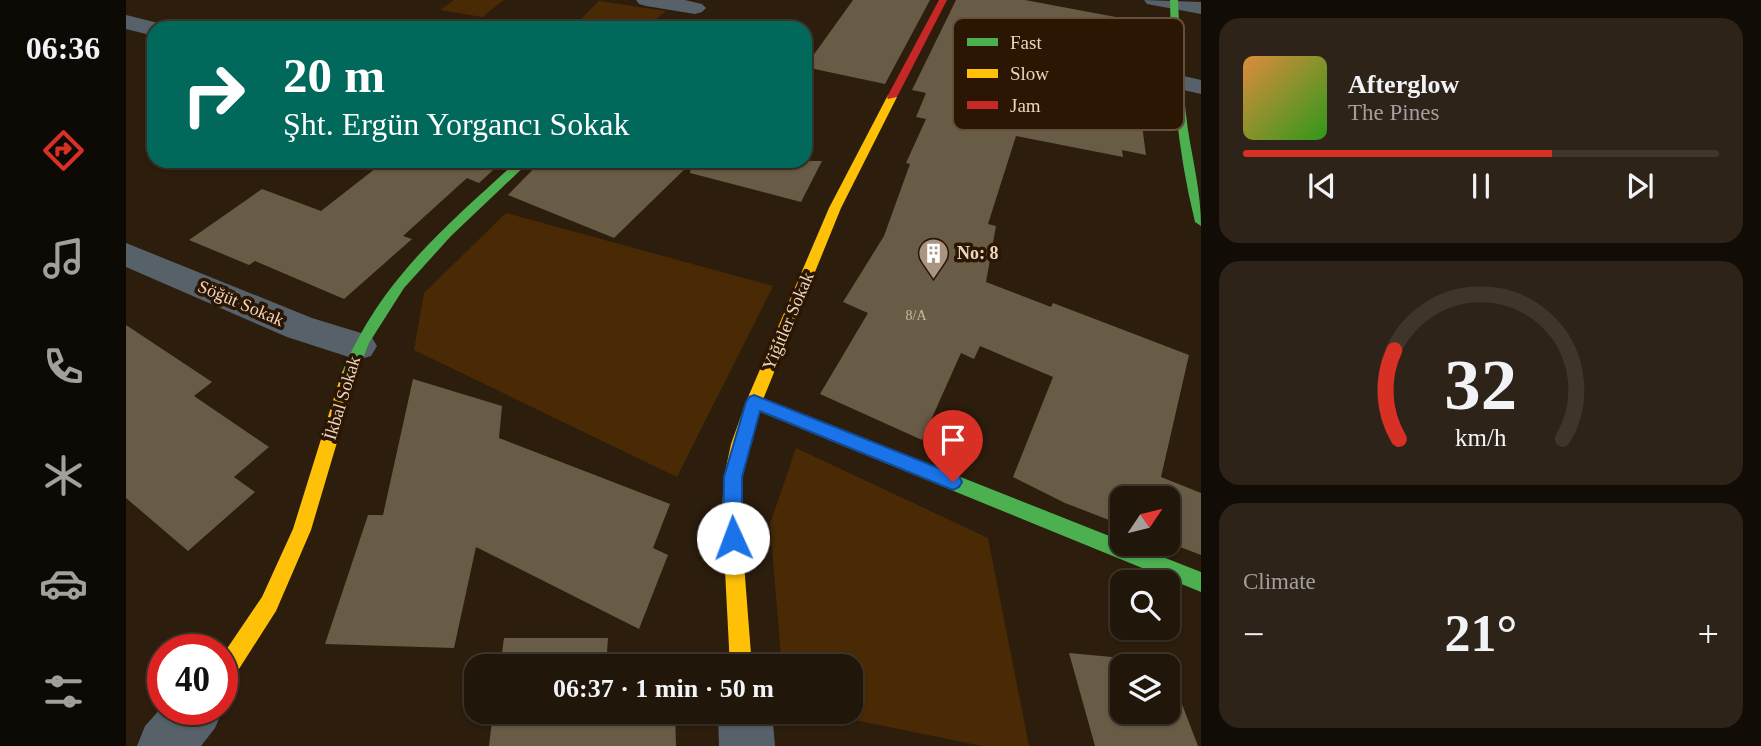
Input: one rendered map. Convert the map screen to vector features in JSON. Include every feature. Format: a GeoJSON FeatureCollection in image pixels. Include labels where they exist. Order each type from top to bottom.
{"type":"FeatureCollection","features":[{"type":"Feature","properties":{"kind":"street"},"geometry":{"type":"LineString","coordinates":[[646,0],[699,4]]}},
{"type":"Feature","properties":{"kind":"street","name":"Yiğitler Sokak"},"geometry":{"type":"LineString","coordinates":[[740,654],[731,512],[733,477],[754,402],[835,208],[943,0]]}},
{"type":"Feature","properties":{"kind":"street"},"geometry":{"type":"LineString","coordinates":[[1167,1],[1201,8]]}},
{"type":"Feature","properties":{"kind":"street"},"geometry":{"type":"LineString","coordinates":[[680,21],[699,4]]}},
{"type":"Feature","properties":{"kind":"street"},"geometry":{"type":"LineString","coordinates":[[126,22],[147,27]]}},
{"type":"Feature","properties":{"kind":"street"},"geometry":{"type":"LineString","coordinates":[[1182,130],[1200,217]]}},
{"type":"Feature","properties":{"kind":"street","name":"İkbal Sokak"},"geometry":{"type":"LineString","coordinates":[[238,651],[270,604],[302,530],[358,346],[384,302],[428,251],[517,168]]}},
{"type":"Feature","properties":{"kind":"street","name":"Söğüt Sokak"},"geometry":{"type":"LineString","coordinates":[[126,254],[300,328],[358,346]]}},
{"type":"Feature","properties":{"kind":"street"},"geometry":{"type":"LineString","coordinates":[[754,402],[1201,582]]}},
{"type":"Feature","properties":{"kind":"street"},"geometry":{"type":"LineString","coordinates":[[746,724],[747,746]]}},
{"type":"Feature","properties":{"kind":"street"},"geometry":{"type":"LineString","coordinates":[[165,746],[183,725]]}},
{"type":"Feature","properties":{"kind":"shaded area"},"geometry":{"type":"Polygon","coordinates":[[[454,0],[504,0],[482,17],[440,10],[454,0]]]}},
{"type":"Feature","properties":{"kind":"shaded area"},"geometry":{"type":"Polygon","coordinates":[[[599,1],[666,11],[654,21],[579,21],[599,1]]]}},
{"type":"Feature","properties":{"kind":"shaded area"},"geometry":{"type":"Polygon","coordinates":[[[506,213],[773,286],[677,477],[414,350],[424,293],[506,213]]]}},
{"type":"Feature","properties":{"kind":"shaded area"},"geometry":{"type":"Polygon","coordinates":[[[796,448],[988,538],[1029,746],[982,746],[863,722],[863,654],[781,654],[770,524],[796,448]]]}},
{"type":"Feature","properties":{"kind":"building"},"geometry":{"type":"Polygon","coordinates":[[[853,0],[930,0],[885,84],[812,68],[812,57],[853,0]]]}},
{"type":"Feature","properties":{"kind":"building"},"geometry":{"type":"Polygon","coordinates":[[[956,0],[1025,0],[1121,18],[953,18],[953,130],[1143,130],[1146,155],[1122,150],[1123,157],[1016,136],[988,224],[996,226],[986,282],[1051,307],[1053,303],[1189,355],[1161,477],[1201,493],[1201,555],[1180,547],[1180,486],[1110,486],[1110,520],[1065,503],[1013,477],[1053,377],[980,346],[974,359],[961,353],[922,440],[820,394],[868,313],[843,302],[884,236],[910,164],[906,163],[926,119],[916,117],[926,93],[912,90],[956,0]]]}},
{"type":"Feature","properties":{"kind":"building"},"geometry":{"type":"Polygon","coordinates":[[[812,161],[822,161],[801,202],[690,173],[691,168],[812,168],[812,161]]]}},
{"type":"Feature","properties":{"kind":"building"},"geometry":{"type":"Polygon","coordinates":[[[376,168],[495,168],[479,183],[467,178],[403,236],[412,239],[344,299],[255,261],[249,265],[189,240],[262,189],[321,211],[376,168]]]}},
{"type":"Feature","properties":{"kind":"building"},"geometry":{"type":"Polygon","coordinates":[[[534,168],[686,168],[614,238],[508,195],[534,168]]]}},
{"type":"Feature","properties":{"kind":"building"},"geometry":{"type":"Polygon","coordinates":[[[126,325],[212,382],[194,396],[269,447],[234,477],[255,492],[188,551],[126,498],[126,325]]]}},
{"type":"Feature","properties":{"kind":"building"},"geometry":{"type":"Polygon","coordinates":[[[413,379],[502,406],[499,438],[670,504],[653,548],[668,555],[639,629],[476,547],[454,648],[325,644],[368,515],[383,515],[413,379]]]}},
{"type":"Feature","properties":{"kind":"building"},"geometry":{"type":"Polygon","coordinates":[[[504,638],[608,638],[607,654],[502,654],[504,638]]]}},
{"type":"Feature","properties":{"kind":"building"},"geometry":{"type":"Polygon","coordinates":[[[1069,653],[1110,657],[1110,724],[1180,724],[1180,699],[1198,746],[1095,746],[1069,653]]]}},
{"type":"Feature","properties":{"kind":"building"},"geometry":{"type":"Polygon","coordinates":[[[492,724],[675,724],[676,746],[489,746],[492,724]]]}},
{"type":"Feature","properties":{"kind":"traffic: fast"},"geometry":{"type":"LineString","coordinates":[[1174,0],[1175,18]]}},
{"type":"Feature","properties":{"kind":"traffic: fast"},"geometry":{"type":"LineString","coordinates":[[1183,130],[1201,222]]}},
{"type":"Feature","properties":{"kind":"traffic: fast"},"geometry":{"type":"LineString","coordinates":[[349,375],[379,312],[399,284],[447,233],[517,168]]}},
{"type":"Feature","properties":{"kind":"traffic: fast"},"geometry":{"type":"LineString","coordinates":[[754,402],[1201,582]]}},
{"type":"Feature","properties":{"kind":"traffic: slow"},"geometry":{"type":"LineString","coordinates":[[740,654],[731,512],[733,477],[740,444],[754,402],[835,208],[892,97]]}},
{"type":"Feature","properties":{"kind":"traffic: slow"},"geometry":{"type":"LineString","coordinates":[[238,651],[269,604],[302,530],[349,375]]}},
{"type":"Feature","properties":{"kind":"traffic: jam"},"geometry":{"type":"LineString","coordinates":[[892,97],[943,0]]}},
{"type":"Feature","properties":{"kind":"place","name":"No: 8"},"geometry":{"type":"Point","coordinates":[934,280]}},
{"type":"Feature","properties":{"kind":"route"},"geometry":{"type":"LineString","coordinates":[[733,538],[733,477],[740,444],[754,402],[953,482]]}}]}
